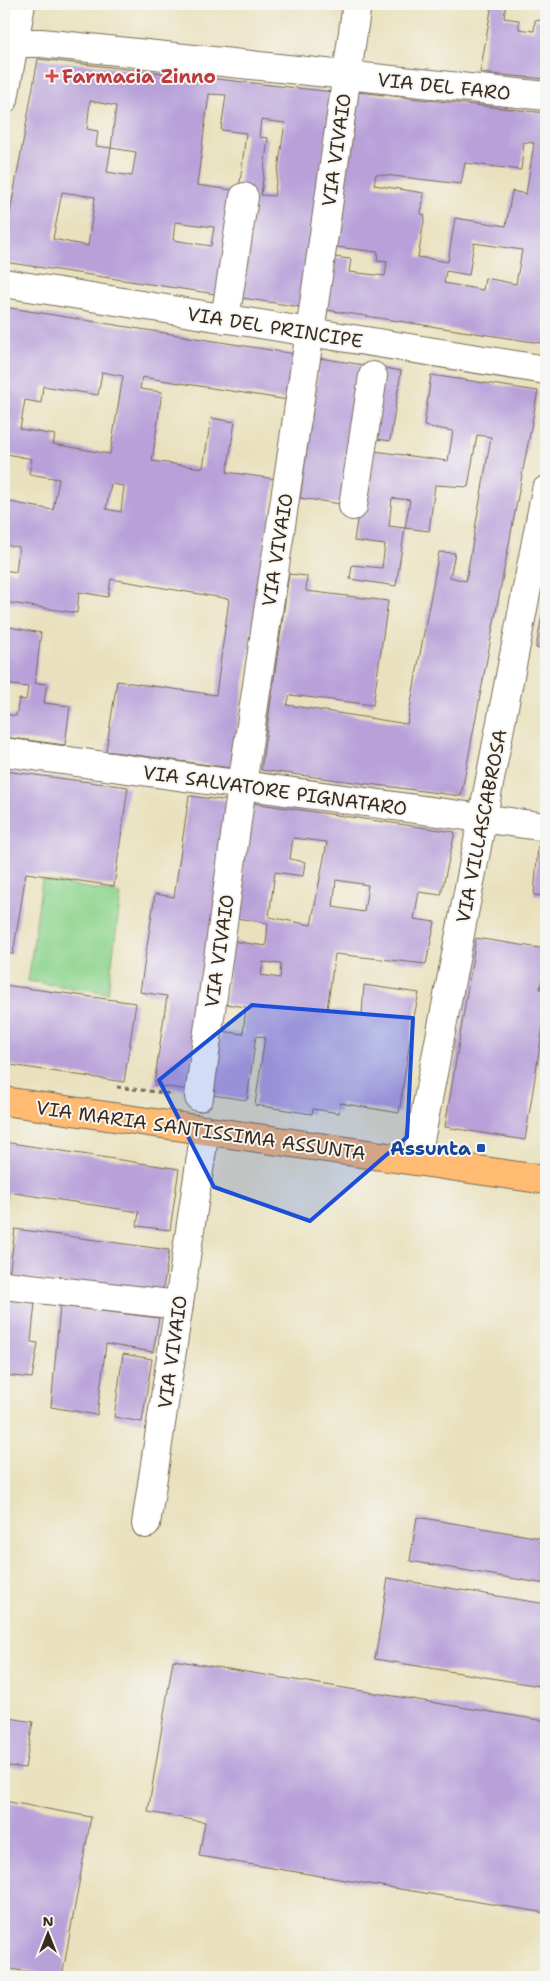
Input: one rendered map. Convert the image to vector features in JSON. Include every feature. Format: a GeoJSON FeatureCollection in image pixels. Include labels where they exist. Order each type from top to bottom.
{"type":"FeatureCollection","features":[{"type":"Feature","properties":{"kind":"main road","name":"VIA MARIA SANTISSIMA ASSUNTA"},"geometry":{"type":"LineString","coordinates":[[4,1101],[546,1180]]}},
{"type":"Feature","properties":{"kind":"street"},"geometry":{"type":"LineString","coordinates":[[4,99],[9,44],[21,4]]}},
{"type":"Feature","properties":{"kind":"street","name":"VIA VIVAIO"},"geometry":{"type":"LineString","coordinates":[[199,1097],[242,785],[357,4]]}},
{"type":"Feature","properties":{"kind":"street","name":"VIA DEL FARO"},"geometry":{"type":"LineString","coordinates":[[9,44],[41,43],[546,96]]}},
{"type":"Feature","properties":{"kind":"street"},"geometry":{"type":"LineString","coordinates":[[225,319],[244,197]]}},
{"type":"Feature","properties":{"kind":"street","name":"VIA DEL PRINCIPE"},"geometry":{"type":"LineString","coordinates":[[4,283],[546,370]]}},
{"type":"Feature","properties":{"kind":"street"},"geometry":{"type":"LineString","coordinates":[[353,506],[373,376]]}},
{"type":"Feature","properties":{"kind":"street","name":"VIA VILLASCABROSA"},"geometry":{"type":"LineString","coordinates":[[416,1161],[546,490]]}},
{"type":"Feature","properties":{"kind":"street","name":"VIA SALVATORE PIGNATARO"},"geometry":{"type":"LineString","coordinates":[[4,752],[546,827]]}},
{"type":"Feature","properties":{"kind":"street","name":"VIA VIVAIO"},"geometry":{"type":"LineString","coordinates":[[146,1524],[205,1130]]}},
{"type":"Feature","properties":{"kind":"street"},"geometry":{"type":"LineString","coordinates":[[4,1285],[179,1305]]}},
{"type":"Feature","properties":{"kind":"path"},"geometry":{"type":"LineString","coordinates":[[111,1086],[199,1097]]}},
{"type":"Feature","properties":{"kind":"highlighted area"},"geometry":{"type":"Polygon","coordinates":[[[252,1005],[413,1018],[407,1137],[310,1221],[214,1187],[159,1080],[252,1005]]]}},
{"type":"Feature","properties":{"kind":"green space"},"geometry":{"type":"Polygon","coordinates":[[[42,880],[121,894],[108,993],[28,981],[42,880]]]}},
{"type":"Feature","properties":{"kind":"building"},"geometry":{"type":"Polygon","coordinates":[[[492,4],[506,4],[504,18],[519,20],[519,29],[534,31],[535,20],[546,21],[546,79],[480,73],[492,4]]]}},
{"type":"Feature","properties":{"kind":"building"},"geometry":{"type":"Polygon","coordinates":[[[38,59],[333,92],[301,307],[4,262],[4,246],[38,59]],[[209,94],[197,185],[239,191],[246,133],[221,130],[226,95],[209,94]],[[90,101],[87,129],[98,131],[96,146],[111,148],[116,106],[90,101]],[[261,120],[259,137],[268,138],[261,195],[274,196],[285,123],[261,120]],[[111,148],[107,172],[132,176],[136,152],[111,148]],[[62,192],[53,239],[88,246],[95,197],[62,192]],[[175,222],[173,240],[211,246],[214,227],[175,222]]]}},
{"type":"Feature","properties":{"kind":"building"},"geometry":{"type":"Polygon","coordinates":[[[357,92],[546,113],[546,344],[327,310],[334,257],[351,259],[349,272],[385,276],[387,262],[377,261],[378,252],[336,247],[357,92]],[[524,142],[521,170],[465,163],[461,184],[376,174],[374,185],[424,193],[421,214],[425,215],[418,257],[448,262],[455,218],[506,226],[512,191],[526,194],[534,143],[524,142]],[[474,243],[469,275],[446,271],[444,283],[483,290],[485,278],[516,284],[522,250],[474,243]]]}},
{"type":"Feature","properties":{"kind":"building"},"geometry":{"type":"Polygon","coordinates":[[[4,307],[295,354],[288,400],[142,377],[140,389],[162,392],[152,461],[203,468],[211,418],[235,422],[227,472],[275,479],[231,768],[106,751],[117,681],[216,695],[229,599],[111,579],[108,597],[79,592],[77,613],[4,602],[4,570],[16,572],[19,547],[4,545],[4,501],[53,510],[59,479],[29,474],[32,459],[7,454],[4,468],[4,307]],[[102,372],[98,395],[43,386],[41,403],[25,400],[20,429],[55,435],[53,444],[110,454],[123,376],[102,372]],[[111,484],[106,509],[121,512],[124,486],[111,484]]]}},
{"type":"Feature","properties":{"kind":"building"},"geometry":{"type":"Polygon","coordinates":[[[320,358],[370,366],[348,505],[300,498],[320,358]]]}},
{"type":"Feature","properties":{"kind":"building"},"geometry":{"type":"Polygon","coordinates":[[[380,367],[401,371],[390,441],[370,438],[380,367]]]}},
{"type":"Feature","properties":{"kind":"building"},"geometry":{"type":"Polygon","coordinates":[[[431,375],[538,391],[461,796],[261,770],[289,574],[307,576],[306,591],[388,601],[373,705],[290,695],[287,705],[407,724],[439,552],[455,553],[450,577],[466,581],[491,437],[477,435],[468,487],[435,485],[429,531],[405,528],[396,586],[350,579],[352,565],[382,568],[385,545],[354,541],[367,450],[448,461],[453,431],[424,426],[431,375]],[[392,498],[389,526],[405,528],[410,500],[392,498]]]}},
{"type":"Feature","properties":{"kind":"building"},"geometry":{"type":"Polygon","coordinates":[[[546,599],[546,650],[536,648],[546,599]]]}},
{"type":"Feature","properties":{"kind":"building"},"geometry":{"type":"Polygon","coordinates":[[[4,626],[41,633],[35,683],[47,684],[44,703],[70,706],[65,745],[4,737],[4,714],[16,716],[19,699],[26,700],[28,687],[4,684],[4,626]]]}},
{"type":"Feature","properties":{"kind":"building"},"geometry":{"type":"Polygon","coordinates":[[[4,771],[128,787],[114,886],[26,873],[13,954],[4,954],[4,771]]]}},
{"type":"Feature","properties":{"kind":"building"},"geometry":{"type":"Polygon","coordinates":[[[189,796],[231,801],[188,1090],[154,1085],[167,996],[140,992],[155,894],[174,897],[189,796]]]}},
{"type":"Feature","properties":{"kind":"building"},"geometry":{"type":"Polygon","coordinates":[[[252,803],[455,832],[441,895],[419,892],[414,919],[435,922],[426,964],[335,954],[327,1009],[362,1014],[364,985],[419,993],[399,1113],[340,1103],[339,1113],[313,1109],[312,1114],[255,1105],[265,1037],[256,1036],[247,1100],[212,1095],[221,1031],[243,1034],[246,1007],[225,1004],[233,941],[266,946],[268,923],[236,918],[252,803]],[[293,838],[290,859],[305,862],[303,876],[275,872],[269,917],[311,925],[327,842],[293,838]],[[336,880],[333,907],[364,912],[368,885],[336,880]],[[263,962],[261,975],[280,978],[281,964],[263,962]]]}},
{"type":"Feature","properties":{"kind":"building"},"geometry":{"type":"Polygon","coordinates":[[[538,846],[546,847],[546,896],[534,895],[538,846]]]}},
{"type":"Feature","properties":{"kind":"building"},"geometry":{"type":"Polygon","coordinates":[[[476,938],[546,949],[540,989],[546,990],[546,1008],[525,1140],[445,1127],[476,938]]]}},
{"type":"Feature","properties":{"kind":"building"},"geometry":{"type":"Polygon","coordinates":[[[4,985],[136,1003],[124,1082],[4,1064],[4,985]]]}},
{"type":"Feature","properties":{"kind":"building"},"geometry":{"type":"Polygon","coordinates":[[[4,1142],[179,1169],[170,1230],[137,1226],[139,1212],[8,1192],[4,1208],[4,1142]]]}},
{"type":"Feature","properties":{"kind":"building"},"geometry":{"type":"Polygon","coordinates":[[[15,1229],[169,1250],[162,1296],[9,1276],[15,1229]]]}},
{"type":"Feature","properties":{"kind":"building"},"geometry":{"type":"Polygon","coordinates":[[[4,1299],[35,1303],[31,1342],[38,1343],[32,1378],[4,1375],[4,1299]]]}},
{"type":"Feature","properties":{"kind":"building"},"geometry":{"type":"Polygon","coordinates":[[[60,1306],[159,1318],[153,1352],[106,1344],[97,1415],[51,1407],[60,1306]]]}},
{"type":"Feature","properties":{"kind":"building"},"geometry":{"type":"Polygon","coordinates":[[[123,1354],[152,1359],[142,1422],[114,1417],[123,1354]]]}},
{"type":"Feature","properties":{"kind":"building"},"geometry":{"type":"Polygon","coordinates":[[[417,1517],[546,1539],[546,1584],[410,1561],[417,1517]]]}},
{"type":"Feature","properties":{"kind":"building"},"geometry":{"type":"Polygon","coordinates":[[[388,1578],[546,1604],[546,1687],[375,1659],[388,1578]]]}},
{"type":"Feature","properties":{"kind":"building"},"geometry":{"type":"Polygon","coordinates":[[[173,1660],[546,1721],[546,1913],[199,1856],[205,1822],[148,1812],[173,1660]]]}},
{"type":"Feature","properties":{"kind":"building"},"geometry":{"type":"Polygon","coordinates":[[[4,1717],[33,1722],[25,1768],[8,1766],[5,1783],[4,1717]]]}},
{"type":"Feature","properties":{"kind":"building"},"geometry":{"type":"Polygon","coordinates":[[[4,1801],[91,1817],[62,1977],[4,1968],[4,1801]]]}},
{"type":"Feature","properties":{"kind":"place","name":"Farmacia Zinno"},"geometry":{"type":"Point","coordinates":[52,76]}},
{"type":"Feature","properties":{"kind":"place","name":"Assunta"},"geometry":{"type":"Point","coordinates":[481,1148]}}]}
